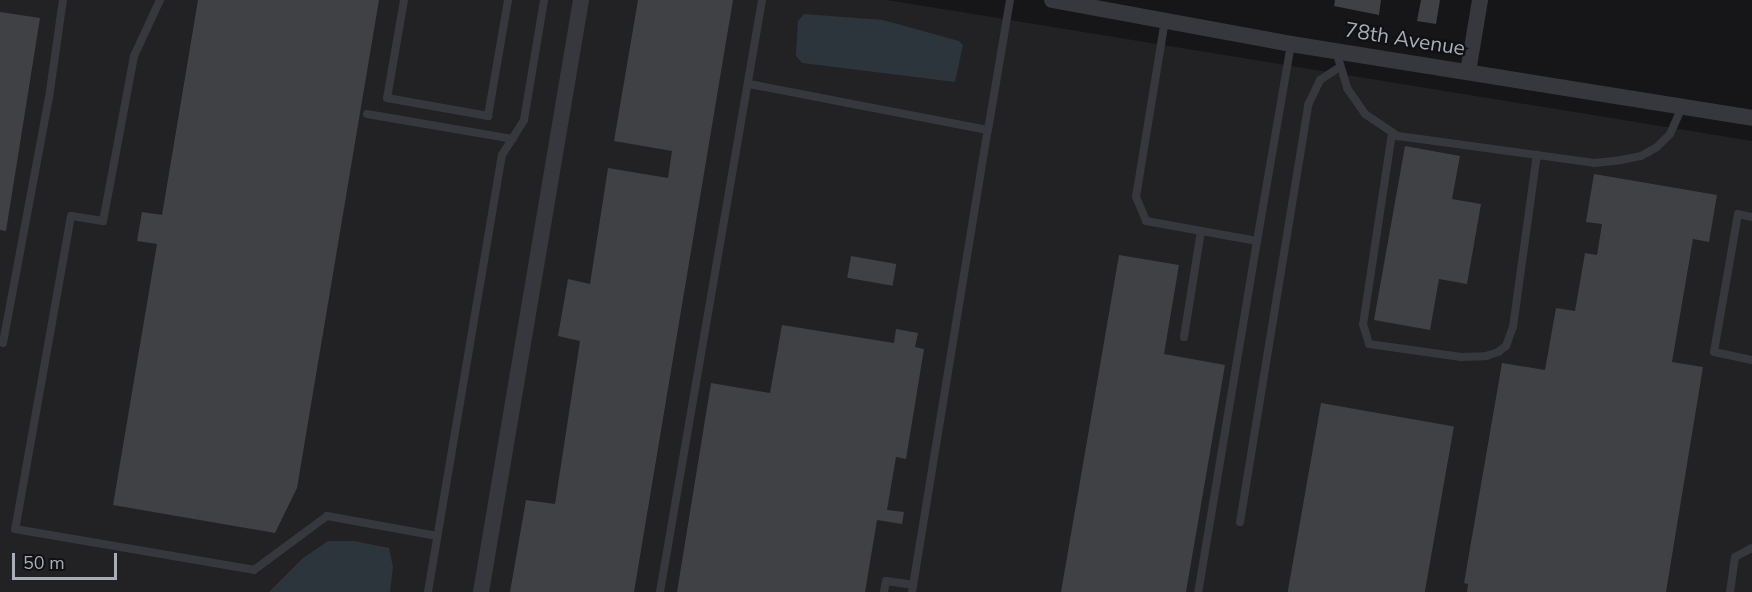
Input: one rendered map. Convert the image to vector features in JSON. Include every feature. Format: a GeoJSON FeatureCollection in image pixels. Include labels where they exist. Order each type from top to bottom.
{"type":"FeatureCollection","features":[{"type":"Feature","properties":{"kind":"street"},"geometry":{"type":"LineString","coordinates":[[481,592],[581,0]]}},
{"type":"Feature","properties":{"kind":"street","name":"78th Avenue"},"geometry":{"type":"LineString","coordinates":[[1052,0],[1291,44],[1752,118]]}},
{"type":"Feature","properties":{"kind":"street"},"geometry":{"type":"LineString","coordinates":[[1468,72],[1480,0]]}},
{"type":"Feature","properties":{"kind":"lane"},"geometry":{"type":"LineString","coordinates":[[3,343],[49,98],[63,0]]}},
{"type":"Feature","properties":{"kind":"lane"},"geometry":{"type":"LineString","coordinates":[[159,0],[134,56],[103,221],[71,216],[15,529],[254,570],[327,516],[437,536]]}},
{"type":"Feature","properties":{"kind":"lane"},"geometry":{"type":"LineString","coordinates":[[404,0],[387,98],[488,116],[508,0]]}},
{"type":"Feature","properties":{"kind":"lane"},"geometry":{"type":"LineString","coordinates":[[428,592],[502,155],[525,120],[544,0]]}},
{"type":"Feature","properties":{"kind":"lane"},"geometry":{"type":"LineString","coordinates":[[660,592],[762,0]]}},
{"type":"Feature","properties":{"kind":"lane"},"geometry":{"type":"LineString","coordinates":[[884,592],[886,581],[912,589],[1010,0]]}},
{"type":"Feature","properties":{"kind":"lane"},"geometry":{"type":"LineString","coordinates":[[1165,20],[1136,197],[1146,220],[1257,241]]}},
{"type":"Feature","properties":{"kind":"lane"},"geometry":{"type":"LineString","coordinates":[[1198,592],[1291,44]]}},
{"type":"Feature","properties":{"kind":"lane"},"geometry":{"type":"LineString","coordinates":[[1336,51],[1347,88],[1365,114],[1392,133],[1594,163],[1641,156],[1658,147],[1670,134],[1682,107]]}},
{"type":"Feature","properties":{"kind":"lane"},"geometry":{"type":"LineString","coordinates":[[1240,522],[1310,98],[1320,80],[1340,67]]}},
{"type":"Feature","properties":{"kind":"lane"},"geometry":{"type":"LineString","coordinates":[[748,84],[988,130]]}},
{"type":"Feature","properties":{"kind":"lane"},"geometry":{"type":"LineString","coordinates":[[367,114],[513,139]]}},
{"type":"Feature","properties":{"kind":"lane"},"geometry":{"type":"LineString","coordinates":[[1392,133],[1363,324],[1369,344],[1461,357],[1486,356],[1506,346],[1513,327],[1537,155]]}},
{"type":"Feature","properties":{"kind":"lane"},"geometry":{"type":"LineString","coordinates":[[1752,217],[1738,214],[1714,352],[1752,360]]}},
{"type":"Feature","properties":{"kind":"lane"},"geometry":{"type":"LineString","coordinates":[[1184,337],[1201,231]]}},
{"type":"Feature","properties":{"kind":"lane"},"geometry":{"type":"LineString","coordinates":[[1730,592],[1735,557],[1752,548]]}},
{"type":"Feature","properties":{"kind":"shaded area"},"geometry":{"type":"Polygon","coordinates":[[[0,0],[887,0],[1752,141],[1752,592],[0,592],[0,0]]]}},
{"type":"Feature","properties":{"kind":"shaded area"},"geometry":{"type":"Polygon","coordinates":[[[804,14],[883,20],[959,41],[963,45],[955,82],[802,63],[796,56],[798,21],[804,14]]]}},
{"type":"Feature","properties":{"kind":"shaded area"},"geometry":{"type":"Polygon","coordinates":[[[328,541],[354,541],[389,548],[393,567],[390,592],[269,592],[303,558],[328,541]]]}},
{"type":"Feature","properties":{"kind":"building"},"geometry":{"type":"Polygon","coordinates":[[[198,0],[379,0],[297,488],[275,533],[113,505],[157,244],[137,241],[142,212],[162,215],[198,0]]]}},
{"type":"Feature","properties":{"kind":"building"},"geometry":{"type":"Polygon","coordinates":[[[638,0],[733,0],[634,592],[510,592],[526,500],[555,504],[580,341],[558,336],[568,279],[590,284],[608,168],[668,178],[672,151],[614,141],[638,0]]]}},
{"type":"Feature","properties":{"kind":"building"},"geometry":{"type":"Polygon","coordinates":[[[1335,0],[1381,0],[1379,15],[1334,6],[1335,0]]]}},
{"type":"Feature","properties":{"kind":"building"},"geometry":{"type":"Polygon","coordinates":[[[1421,0],[1440,0],[1436,24],[1417,21],[1421,0]]]}},
{"type":"Feature","properties":{"kind":"building"},"geometry":{"type":"Polygon","coordinates":[[[0,12],[40,18],[6,231],[0,230],[0,12]]]}},
{"type":"Feature","properties":{"kind":"building"},"geometry":{"type":"Polygon","coordinates":[[[1405,146],[1460,156],[1452,199],[1481,204],[1467,284],[1439,279],[1430,330],[1374,320],[1405,146]]]}},
{"type":"Feature","properties":{"kind":"building"},"geometry":{"type":"Polygon","coordinates":[[[1594,174],[1717,195],[1709,242],[1693,239],[1672,362],[1703,367],[1666,592],[1467,592],[1468,584],[1464,583],[1502,363],[1545,370],[1556,308],[1575,311],[1585,253],[1597,255],[1602,224],[1586,222],[1594,174]]]}},
{"type":"Feature","properties":{"kind":"building"},"geometry":{"type":"Polygon","coordinates":[[[1119,255],[1179,265],[1164,354],[1225,365],[1186,592],[1061,592],[1119,255]]]}},
{"type":"Feature","properties":{"kind":"building"},"geometry":{"type":"Polygon","coordinates":[[[851,256],[896,264],[892,286],[847,278],[851,256]]]}},
{"type":"Feature","properties":{"kind":"building"},"geometry":{"type":"Polygon","coordinates":[[[782,325],[894,343],[896,329],[918,333],[915,347],[924,349],[906,459],[896,457],[887,510],[904,512],[902,524],[877,520],[865,592],[677,592],[711,383],[770,393],[782,325]]]}},
{"type":"Feature","properties":{"kind":"building"},"geometry":{"type":"Polygon","coordinates":[[[1321,403],[1454,426],[1425,592],[1288,592],[1321,403]]]}}]}
